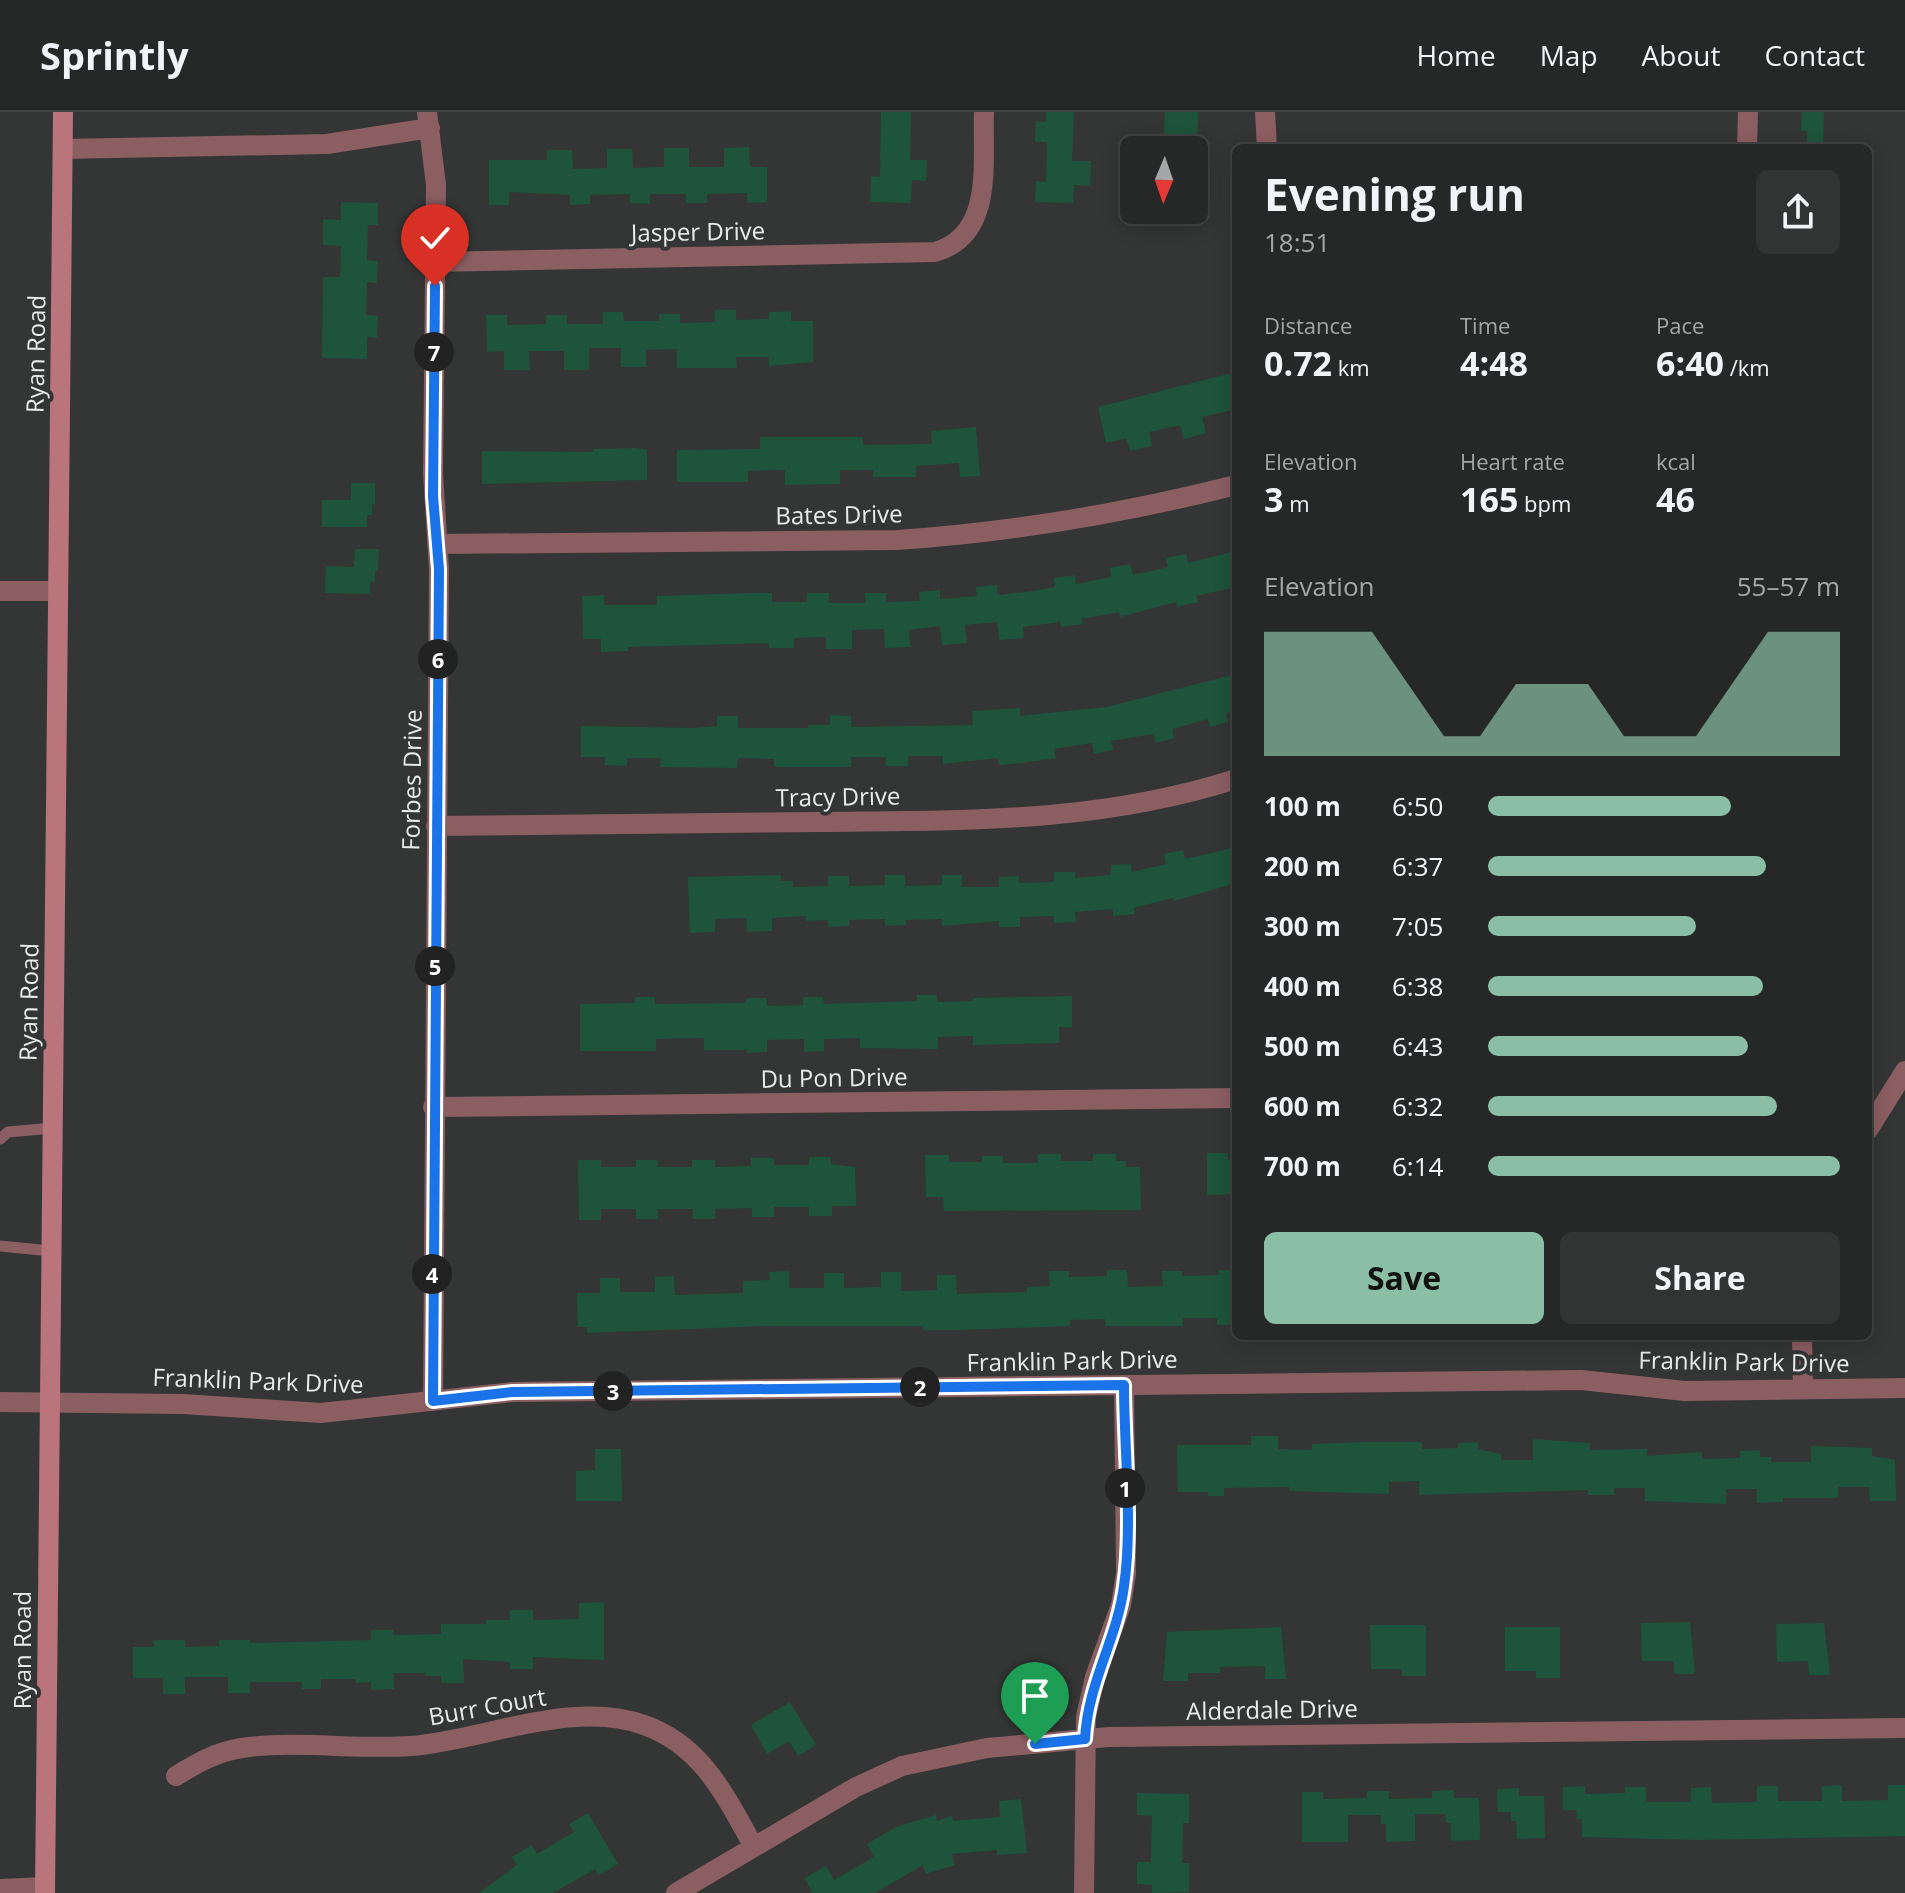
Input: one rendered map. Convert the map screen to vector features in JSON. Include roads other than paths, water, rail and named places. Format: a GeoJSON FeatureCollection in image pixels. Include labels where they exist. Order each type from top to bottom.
{"type":"FeatureCollection","features":[{"type":"Feature","properties":{"kind":"main road","name":"Ryan Road"},"geometry":{"type":"LineString","coordinates":[[45,1890],[63,112]]}},
{"type":"Feature","properties":{"kind":"street","name":"Jasper Drive"},"geometry":{"type":"LineString","coordinates":[[435,262],[922,254],[959,242],[974,225],[980,209],[984,112]]}},
{"type":"Feature","properties":{"kind":"street"},"geometry":{"type":"LineString","coordinates":[[1265,112],[1267,144]]}},
{"type":"Feature","properties":{"kind":"street"},"geometry":{"type":"LineString","coordinates":[[1747,144],[1748,112]]}},
{"type":"Feature","properties":{"kind":"street"},"geometry":{"type":"LineString","coordinates":[[63,149],[327,144],[428,120]]}},
{"type":"Feature","properties":{"kind":"street","name":"Forbes Drive"},"geometry":{"type":"LineString","coordinates":[[428,120],[436,185],[433,1401]]}},
{"type":"Feature","properties":{"kind":"street","name":"Bates Drive"},"geometry":{"type":"LineString","coordinates":[[437,544],[897,540],[956,536],[1099,517],[1232,486]]}},
{"type":"Feature","properties":{"kind":"street"},"geometry":{"type":"LineString","coordinates":[[0,591],[57,591]]}},
{"type":"Feature","properties":{"kind":"street","name":"Tracy Drive"},"geometry":{"type":"LineString","coordinates":[[436,826],[1012,820],[1128,807],[1232,780]]}},
{"type":"Feature","properties":{"kind":"street"},"geometry":{"type":"LineString","coordinates":[[1872,1124],[1905,1071]]}},
{"type":"Feature","properties":{"kind":"street","name":"Du Pon Drive"},"geometry":{"type":"LineString","coordinates":[[433,1107],[1232,1098]]}},
{"type":"Feature","properties":{"kind":"street"},"geometry":{"type":"LineString","coordinates":[[1802,1340],[1803,1389]]}},
{"type":"Feature","properties":{"kind":"street","name":"Franklin Park Drive"},"geometry":{"type":"LineString","coordinates":[[0,1402],[183,1404],[321,1413],[512,1392],[1581,1380],[1685,1391],[1905,1388]]}},
{"type":"Feature","properties":{"kind":"street"},"geometry":{"type":"LineString","coordinates":[[1084,1893],[1085,1739],[1089,1695],[1121,1605],[1126,1573],[1124,1385]]}},
{"type":"Feature","properties":{"kind":"street","name":"Burr Court"},"geometry":{"type":"LineString","coordinates":[[176,1776],[208,1756],[243,1747],[411,1746],[576,1717],[625,1719],[662,1732],[694,1754],[722,1791],[754,1847]]}},
{"type":"Feature","properties":{"kind":"street","name":"Alderdale Drive"},"geometry":{"type":"LineString","coordinates":[[676,1893],[856,1787],[902,1766],[962,1752],[1085,1739],[1905,1728]]}},
{"type":"Feature","properties":{"kind":"street"},"geometry":{"type":"LineString","coordinates":[[0,1889],[45,1890]]}},
{"type":"Feature","properties":{"kind":"lane"},"geometry":{"type":"LineString","coordinates":[[3,1133],[53,1128]]}},
{"type":"Feature","properties":{"kind":"lane"},"geometry":{"type":"LineString","coordinates":[[0,1246],[51,1251]]}}]}
